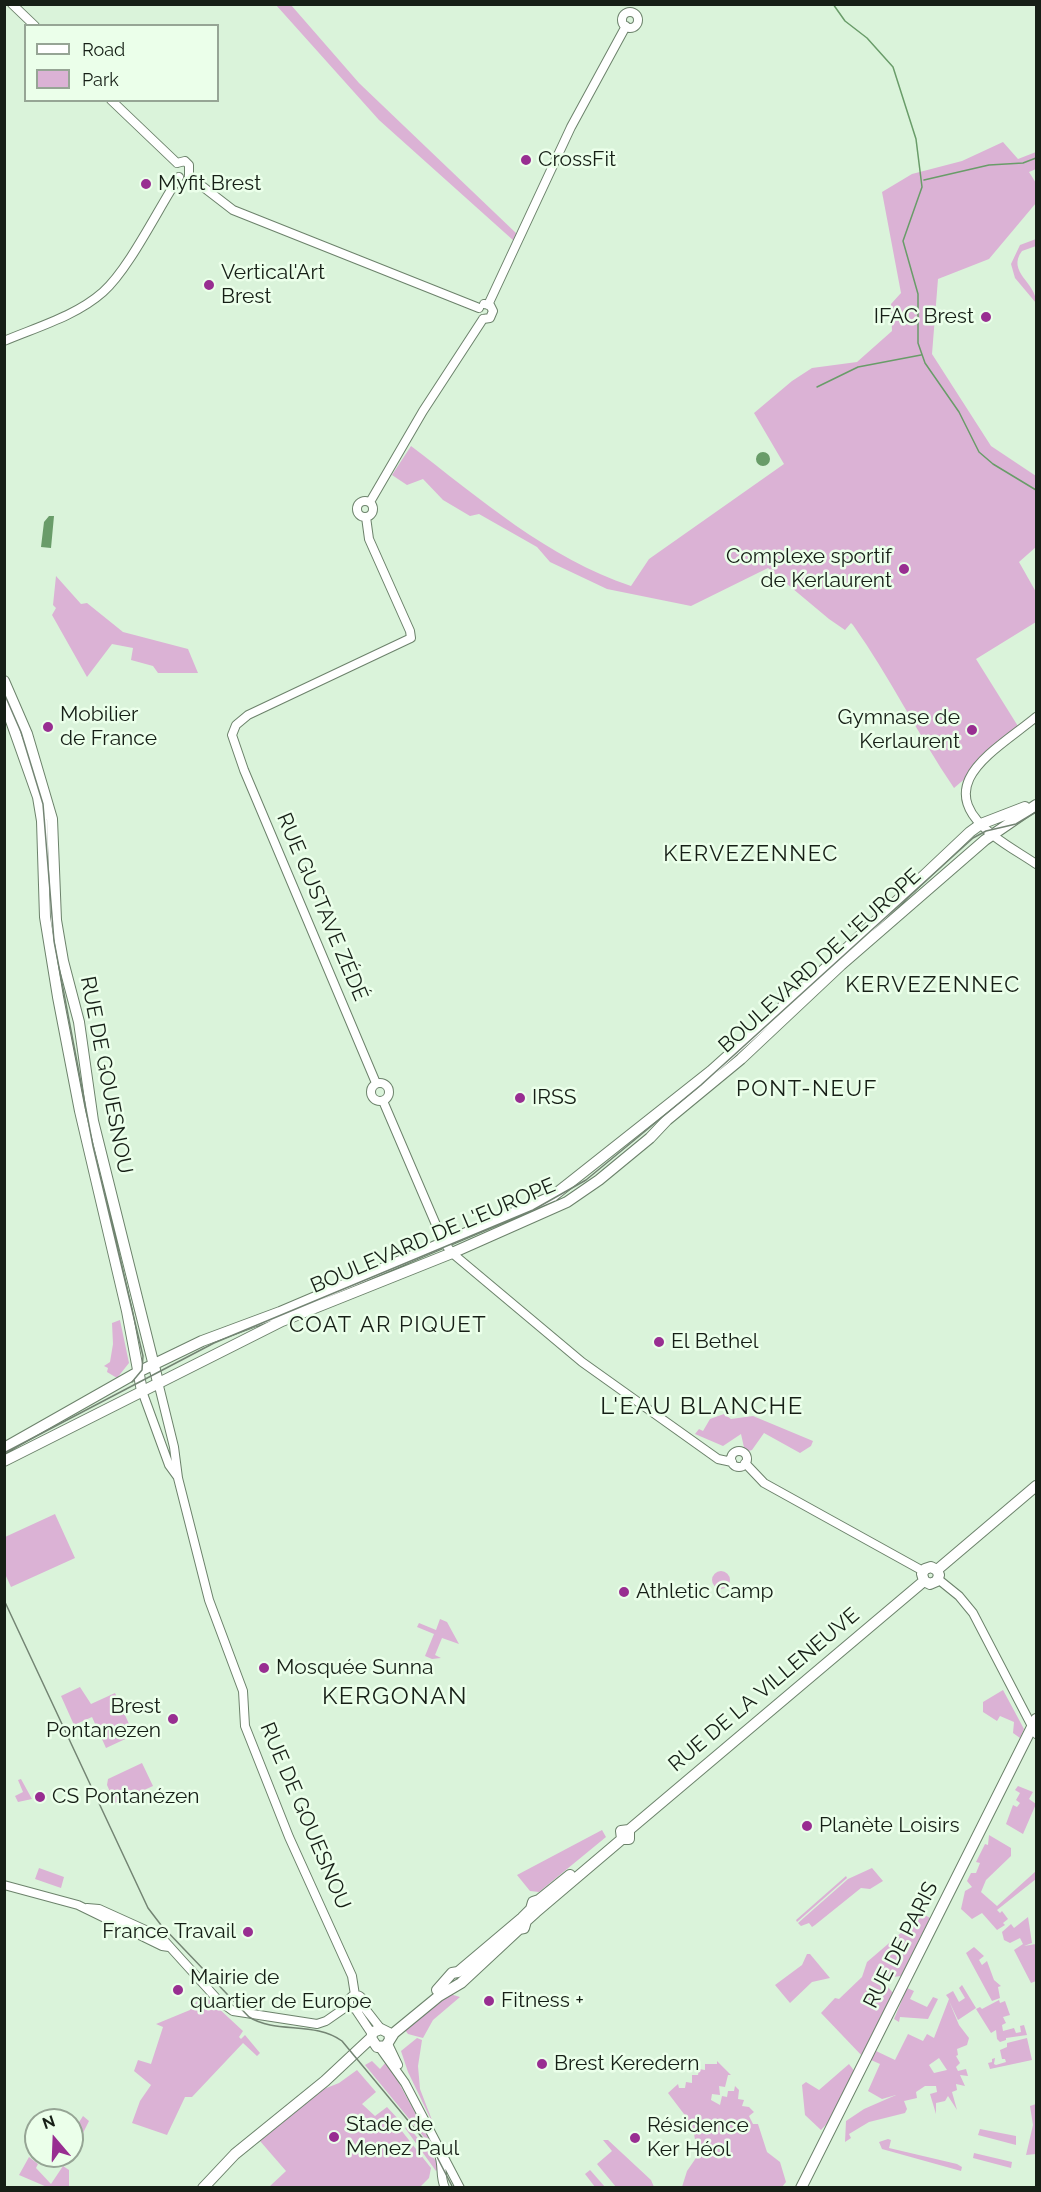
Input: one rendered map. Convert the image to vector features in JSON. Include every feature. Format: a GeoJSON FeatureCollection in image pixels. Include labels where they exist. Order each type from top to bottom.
{"type":"FeatureCollection","features":[{"type":"Feature","properties":{"kind":"main road","name":"RUE DE GOUESNOU"},"geometry":{"type":"LineString","coordinates":[[4,681],[27,734],[52,819],[56,920],[63,961],[79,1022],[93,1121],[158,1382]]}},
{"type":"Feature","properties":{"kind":"main road","name":"RUE DE GOUESNOU"},"geometry":{"type":"LineString","coordinates":[[4,701],[38,797],[42,821],[45,917],[58,997],[102,1212],[128,1311],[142,1391]]}},
{"type":"Feature","properties":{"kind":"main road"},"geometry":{"type":"LineString","coordinates":[[981,824],[1018,810],[1036,800]]}},
{"type":"Feature","properties":{"kind":"main road","name":"BOULEVARD DE L'EUROPE"},"geometry":{"type":"LineString","coordinates":[[4,1448],[138,1372],[202,1341],[302,1303],[417,1255],[448,1247],[567,1202],[599,1180],[741,1059],[896,917],[985,840],[1036,805]]}},
{"type":"Feature","properties":{"kind":"main road","name":"BOULEVARD DE L'EUROPE"},"geometry":{"type":"LineString","coordinates":[[4,1461],[282,1321],[448,1247],[553,1196],[711,1071],[828,966],[929,869],[981,824]]}},
{"type":"Feature","properties":{"kind":"main road"},"geometry":{"type":"LineString","coordinates":[[924,1576],[933,1584],[937,1575],[1036,1486]]}},
{"type":"Feature","properties":{"kind":"main road","name":"RUE DE LA VILLENEUVE"},"geometry":{"type":"LineString","coordinates":[[203,2187],[235,2154],[380,2038],[399,2028],[924,1576]]}},
{"type":"Feature","properties":{"kind":"main road","name":"RUE DE PARIS"},"geometry":{"type":"LineString","coordinates":[[801,2187],[1035,1727]]}},
{"type":"Feature","properties":{"kind":"street"},"geometry":{"type":"LineString","coordinates":[[12,4],[33,24]]}},
{"type":"Feature","properties":{"kind":"street"},"geometry":{"type":"LineString","coordinates":[[179,177],[189,176],[233,210],[479,308],[488,304],[571,127],[626,26],[624,16],[634,13],[639,4]]}},
{"type":"Feature","properties":{"kind":"street"},"geometry":{"type":"LineString","coordinates":[[113,102],[177,163]]}},
{"type":"Feature","properties":{"kind":"street"},"geometry":{"type":"LineString","coordinates":[[177,163],[185,161],[189,165],[189,176]]}},
{"type":"Feature","properties":{"kind":"street"},"geometry":{"type":"LineString","coordinates":[[177,163],[174,170],[179,177]]}},
{"type":"Feature","properties":{"kind":"street"},"geometry":{"type":"LineString","coordinates":[[4,341],[79,308],[104,291],[119,273],[179,177]]}},
{"type":"Feature","properties":{"kind":"street"},"geometry":{"type":"LineString","coordinates":[[370,502],[423,411],[483,319],[492,316],[493,309],[488,304]]}},
{"type":"Feature","properties":{"kind":"street"},"geometry":{"type":"LineString","coordinates":[[479,308],[478,315],[483,319]]}},
{"type":"Feature","properties":{"kind":"street"},"geometry":{"type":"LineString","coordinates":[[361,501],[370,502],[373,510],[366,517],[358,514],[357,507],[361,501]]}},
{"type":"Feature","properties":{"kind":"street","name":"RUE GUSTAVE ZÉDÉ"},"geometry":{"type":"LineString","coordinates":[[366,517],[369,539],[410,631],[411,638],[248,715],[233,730],[235,746],[376,1083],[384,1083],[389,1089],[389,1095],[383,1101],[448,1247]]}},
{"type":"Feature","properties":{"kind":"street"},"geometry":{"type":"LineString","coordinates":[[1036,717],[986,758],[968,777],[965,785],[972,814],[993,836],[1036,864]]}},
{"type":"Feature","properties":{"kind":"street"},"geometry":{"type":"LineString","coordinates":[[448,1247],[582,1362],[631,1400],[710,1451],[733,1458],[739,1467],[745,1463]]}},
{"type":"Feature","properties":{"kind":"street","name":"RUE DE GOUESNOU"},"geometry":{"type":"LineString","coordinates":[[158,1382],[174,1447],[178,1478],[215,1620],[243,1691],[245,1726],[289,1837],[352,1976],[355,1995],[361,1997],[356,2007]]}},
{"type":"Feature","properties":{"kind":"street","name":"RUE DE GOUESNOU"},"geometry":{"type":"LineString","coordinates":[[142,1391],[169,1465],[178,1478]]}},
{"type":"Feature","properties":{"kind":"street"},"geometry":{"type":"LineString","coordinates":[[733,1458],[743,1453],[746,1458],[745,1463],[764,1483],[924,1576]]}},
{"type":"Feature","properties":{"kind":"street"},"geometry":{"type":"LineString","coordinates":[[937,1575],[973,1613],[1035,1727]]}},
{"type":"Feature","properties":{"kind":"street"},"geometry":{"type":"LineString","coordinates":[[4,1885],[87,1908],[162,1946],[169,1947],[218,2000],[233,2011],[317,2024],[356,2007],[380,2038],[460,2187]]}},
{"type":"Feature","properties":{"kind":"street"},"geometry":{"type":"LineString","coordinates":[[433,2138],[441,2158],[439,2176],[445,2187]]}},
{"type":"Feature","properties":{"kind":"green space"},"geometry":{"type":"Polygon","coordinates":[[[276,5],[291,5],[359,83],[517,234],[514,241],[379,120],[276,5]]]}},
{"type":"Feature","properties":{"kind":"green space","name":"Complexe sportif de Kerlaurent"},"geometry":{"type":"Polygon","coordinates":[[[1003,142],[1018,159],[1036,152],[1036,169],[1029,172],[1036,183],[1036,203],[989,259],[938,279],[932,354],[991,446],[1036,476],[1036,547],[1019,562],[1036,592],[1036,622],[976,659],[1021,731],[954,788],[853,625],[851,623],[845,630],[768,568],[691,606],[607,589],[550,562],[537,547],[479,514],[470,516],[443,500],[423,479],[407,485],[392,475],[411,446],[543,544],[601,574],[631,586],[649,559],[784,464],[754,413],[792,381],[812,368],[857,362],[892,331],[891,304],[901,293],[882,192],[912,174],[962,161],[1003,142]]]}},
{"type":"Feature","properties":{"kind":"green space"},"geometry":{"type":"Polygon","coordinates":[[[1036,239],[1036,246],[1022,251],[1018,258],[1018,265],[1032,289],[1036,303],[1015,278],[1011,264],[1020,245],[1036,239]]]}},
{"type":"Feature","properties":{"kind":"green space"},"geometry":{"type":"Polygon","coordinates":[[[56,576],[81,604],[87,603],[123,632],[188,649],[198,673],[158,673],[153,666],[131,660],[133,648],[112,644],[87,677],[52,615],[56,608],[53,605],[56,576]]]}},
{"type":"Feature","properties":{"kind":"green space"},"geometry":{"type":"Polygon","coordinates":[[[120,1320],[129,1363],[117,1378],[107,1372],[108,1368],[104,1366],[110,1362],[113,1344],[112,1323],[120,1320]]]}},
{"type":"Feature","properties":{"kind":"green space"},"geometry":{"type":"Polygon","coordinates":[[[724,1414],[731,1419],[753,1416],[813,1441],[811,1446],[800,1453],[764,1433],[752,1450],[745,1452],[741,1434],[723,1446],[695,1434],[699,1429],[703,1431],[710,1419],[724,1414]]]}},
{"type":"Feature","properties":{"kind":"green space"},"geometry":{"type":"Polygon","coordinates":[[[55,1514],[75,1558],[11,1587],[5,1574],[5,1537],[55,1514]]]}},
{"type":"Feature","properties":{"kind":"green space"},"geometry":{"type":"Polygon","coordinates":[[[721,1571],[727,1574],[730,1580],[727,1586],[721,1589],[715,1586],[712,1580],[715,1574],[721,1571]]]}},
{"type":"Feature","properties":{"kind":"green space"},"geometry":{"type":"Polygon","coordinates":[[[440,1619],[447,1622],[459,1644],[442,1638],[435,1655],[441,1658],[432,1659],[425,1656],[434,1634],[417,1627],[419,1623],[436,1630],[440,1619]]]}},
{"type":"Feature","properties":{"kind":"green space"},"geometry":{"type":"Polygon","coordinates":[[[80,1687],[91,1704],[115,1693],[134,1735],[106,1748],[92,1717],[74,1725],[61,1696],[80,1687]]]}},
{"type":"Feature","properties":{"kind":"green space"},"geometry":{"type":"Polygon","coordinates":[[[1003,1690],[1024,1729],[1020,1738],[1013,1733],[1014,1722],[1000,1716],[997,1721],[983,1712],[983,1702],[1003,1690]]]}},
{"type":"Feature","properties":{"kind":"green space"},"geometry":{"type":"Polygon","coordinates":[[[142,1763],[153,1786],[115,1803],[107,1785],[108,1779],[142,1763]]]}},
{"type":"Feature","properties":{"kind":"green space"},"geometry":{"type":"Polygon","coordinates":[[[21,1779],[32,1799],[18,1802],[15,1796],[23,1792],[18,1780],[21,1779]]]}},
{"type":"Feature","properties":{"kind":"green space"},"geometry":{"type":"Polygon","coordinates":[[[1018,1786],[1033,1792],[1029,1799],[1036,1804],[1023,1834],[1006,1824],[1013,1805],[1017,1807],[1020,1803],[1016,1800],[1020,1793],[1015,1790],[1018,1786]]]}},
{"type":"Feature","properties":{"kind":"green space"},"geometry":{"type":"Polygon","coordinates":[[[602,1830],[606,1837],[539,1892],[530,1891],[517,1875],[602,1830]]]}},
{"type":"Feature","properties":{"kind":"green space"},"geometry":{"type":"Polygon","coordinates":[[[989,1835],[1011,1848],[1011,1856],[986,1880],[981,1892],[997,1906],[1036,1871],[1036,1879],[997,1910],[1000,1913],[1002,1911],[1008,1919],[1003,1923],[1005,1925],[997,1930],[982,1913],[972,1919],[961,1909],[965,1891],[972,1887],[967,1881],[971,1873],[976,1873],[980,1863],[976,1862],[985,1844],[988,1845],[989,1835]]]}},
{"type":"Feature","properties":{"kind":"green space"},"geometry":{"type":"Polygon","coordinates":[[[39,1868],[64,1877],[61,1888],[35,1879],[39,1868]]]}},
{"type":"Feature","properties":{"kind":"green space"},"geometry":{"type":"Polygon","coordinates":[[[872,1868],[883,1881],[870,1889],[861,1888],[812,1927],[809,1923],[801,1926],[798,1923],[848,1879],[872,1868]]]}},
{"type":"Feature","properties":{"kind":"green space"},"geometry":{"type":"Polygon","coordinates":[[[846,1876],[847,1878],[797,1922],[796,1920],[846,1876]]]}},
{"type":"Feature","properties":{"kind":"green space"},"geometry":{"type":"Polygon","coordinates":[[[923,1914],[930,1918],[901,1976],[886,1978],[880,1983],[881,1989],[888,1987],[893,1993],[864,2058],[821,2013],[835,1998],[839,1999],[862,1977],[867,1962],[923,1914]]]}},
{"type":"Feature","properties":{"kind":"green space"},"geometry":{"type":"Polygon","coordinates":[[[1028,1917],[1032,1943],[1024,1946],[1036,1944],[1036,1981],[1031,1983],[1014,1950],[1023,1944],[1020,1938],[1010,1943],[1004,1940],[1002,1932],[1011,1924],[1014,1928],[1028,1917]]]}},
{"type":"Feature","properties":{"kind":"green space"},"geometry":{"type":"Polygon","coordinates":[[[974,1947],[984,1956],[979,1960],[982,1965],[987,1961],[994,1980],[1001,1986],[998,1987],[1000,1998],[992,2001],[966,1953],[974,1947]]]}},
{"type":"Feature","properties":{"kind":"green space"},"geometry":{"type":"Polygon","coordinates":[[[807,1954],[810,1954],[830,1978],[812,1982],[790,2003],[775,1985],[802,1965],[807,1954]]]}},
{"type":"Feature","properties":{"kind":"green space"},"geometry":{"type":"Polygon","coordinates":[[[962,1985],[976,2008],[958,2020],[949,2001],[959,2025],[969,2038],[967,2045],[957,2049],[958,2055],[956,2056],[960,2063],[956,2067],[958,2071],[966,2069],[968,2076],[960,2075],[965,2086],[956,2084],[957,2090],[952,2092],[957,2110],[948,2096],[945,2101],[936,2103],[936,2114],[930,2094],[937,2092],[936,2086],[925,2086],[916,2092],[917,2098],[904,2101],[907,2109],[905,2113],[869,2122],[849,2134],[851,2138],[845,2142],[846,2121],[864,2109],[896,2095],[882,2099],[868,2091],[880,2064],[871,2060],[876,2051],[895,2060],[908,2034],[923,2041],[927,2034],[934,2038],[949,1999],[946,1995],[953,1991],[959,2002],[965,1998],[959,1988],[962,1985]],[[939,2058],[929,2065],[934,2073],[947,2070],[939,2058]]]}},
{"type":"Feature","properties":{"kind":"green space"},"geometry":{"type":"Polygon","coordinates":[[[907,1988],[914,1991],[910,1999],[927,2007],[933,1997],[938,1999],[928,2019],[900,2017],[899,2022],[894,2019],[907,1988]]]}},
{"type":"Feature","properties":{"kind":"green space"},"geometry":{"type":"Polygon","coordinates":[[[203,1994],[243,2031],[239,2037],[241,2039],[245,2035],[260,2053],[257,2056],[243,2043],[192,2097],[185,2097],[167,2135],[132,2123],[140,2101],[151,2085],[134,2071],[138,2060],[151,2064],[163,2027],[156,2024],[190,2010],[203,1994]]]}},
{"type":"Feature","properties":{"kind":"green space"},"geometry":{"type":"Polygon","coordinates":[[[450,1994],[460,1997],[433,2020],[423,2038],[408,2034],[405,2030],[450,1994]]]}},
{"type":"Feature","properties":{"kind":"green space"},"geometry":{"type":"Polygon","coordinates":[[[999,2000],[1000,2003],[1005,2001],[1010,2015],[1003,2017],[1006,2023],[1002,2025],[1003,2031],[1014,2028],[1016,2033],[1021,2032],[1020,2026],[1024,2025],[1027,2035],[1006,2038],[1000,2042],[997,2039],[996,2030],[991,2033],[976,2009],[980,2007],[982,2009],[999,2000]]]}},
{"type":"Feature","properties":{"kind":"green space"},"geometry":{"type":"Polygon","coordinates":[[[417,2038],[422,2040],[418,2066],[420,2089],[435,2128],[408,2072],[401,2051],[417,2038]]]}},
{"type":"Feature","properties":{"kind":"green space"},"geometry":{"type":"Polygon","coordinates":[[[1027,2038],[1032,2060],[990,2069],[988,2063],[992,2062],[992,2059],[995,2058],[994,2064],[996,2065],[1006,2062],[1002,2059],[1000,2050],[1007,2047],[1007,2043],[1027,2038]]]}},
{"type":"Feature","properties":{"kind":"green space"},"geometry":{"type":"Polygon","coordinates":[[[372,2061],[380,2069],[387,2061],[437,2153],[365,2065],[372,2061]]]}},
{"type":"Feature","properties":{"kind":"green space"},"geometry":{"type":"Polygon","coordinates":[[[717,2061],[731,2075],[728,2075],[725,2087],[719,2086],[720,2095],[712,2094],[711,2100],[720,2105],[722,2096],[727,2097],[728,2091],[734,2091],[735,2086],[739,2090],[738,2099],[744,2100],[742,2106],[749,2107],[754,2112],[749,2116],[753,2124],[758,2124],[767,2152],[780,2162],[786,2182],[782,2187],[682,2187],[687,2171],[698,2155],[694,2134],[687,2118],[668,2093],[678,2084],[679,2088],[685,2088],[686,2082],[692,2083],[692,2075],[698,2075],[699,2069],[705,2070],[705,2064],[717,2064],[717,2061]]]}},
{"type":"Feature","properties":{"kind":"green space"},"geometry":{"type":"Polygon","coordinates":[[[849,2064],[855,2072],[833,2117],[821,2130],[805,2115],[802,2085],[806,2082],[819,2090],[849,2064]]]}},
{"type":"Feature","properties":{"kind":"green space","name":"Stade de Menez Paul"},"geometry":{"type":"Polygon","coordinates":[[[357,2070],[376,2092],[362,2104],[375,2116],[387,2107],[400,2121],[394,2129],[398,2132],[401,2130],[431,2168],[429,2178],[420,2187],[269,2187],[286,2171],[260,2141],[324,2089],[339,2083],[357,2070]]]}},
{"type":"Feature","properties":{"kind":"green space"},"geometry":{"type":"Polygon","coordinates":[[[1036,2104],[1036,2154],[1026,2155],[1033,2125],[1030,2106],[1036,2104]]]}},
{"type":"Feature","properties":{"kind":"green space"},"geometry":{"type":"Polygon","coordinates":[[[84,2117],[89,2121],[84,2131],[84,2117]]]}},
{"type":"Feature","properties":{"kind":"green space"},"geometry":{"type":"Polygon","coordinates":[[[408,2126],[440,2166],[436,2171],[405,2128],[408,2126]]]}},
{"type":"Feature","properties":{"kind":"green space"},"geometry":{"type":"Polygon","coordinates":[[[980,2129],[1016,2136],[1016,2145],[978,2135],[980,2129]]]}},
{"type":"Feature","properties":{"kind":"green space"},"geometry":{"type":"Polygon","coordinates":[[[603,2140],[608,2140],[651,2180],[654,2187],[616,2187],[597,2164],[612,2151],[603,2140]]]}},
{"type":"Feature","properties":{"kind":"green space"},"geometry":{"type":"Polygon","coordinates":[[[891,2140],[889,2148],[957,2164],[962,2167],[961,2171],[882,2149],[879,2142],[891,2140]]]}},
{"type":"Feature","properties":{"kind":"green space"},"geometry":{"type":"Polygon","coordinates":[[[974,2153],[1012,2162],[1011,2168],[973,2158],[974,2153]]]}},
{"type":"Feature","properties":{"kind":"green space"},"geometry":{"type":"Polygon","coordinates":[[[24,2166],[24,2168],[36,2168],[51,2184],[62,2168],[66,2168],[69,2170],[69,2187],[47,2187],[19,2175],[24,2166]]]}},
{"type":"Feature","properties":{"kind":"green space"},"geometry":{"type":"Polygon","coordinates":[[[590,2170],[605,2187],[595,2187],[585,2174],[590,2170]]]}},
{"type":"Feature","properties":{"kind":"shaded area"},"geometry":{"type":"Polygon","coordinates":[[[763,452],[768,454],[770,459],[768,464],[763,466],[758,464],[756,459],[758,454],[763,452]]]}},
{"type":"Feature","properties":{"kind":"shaded area"},"geometry":{"type":"Polygon","coordinates":[[[49,516],[54,516],[51,548],[41,547],[44,522],[49,516]]]}},
{"type":"Feature","properties":{"kind":"waterway"},"geometry":{"type":"LineString","coordinates":[[833,4],[845,21],[867,38],[893,67],[916,139],[922,187],[903,241],[918,294],[918,343],[925,363],[959,412],[979,452],[993,464],[1036,490]]}},
{"type":"Feature","properties":{"kind":"waterway"},"geometry":{"type":"LineString","coordinates":[[924,180],[989,165],[1023,163],[1036,158]]}},
{"type":"Feature","properties":{"kind":"waterway"},"geometry":{"type":"LineString","coordinates":[[817,387],[858,367],[921,355]]}},
{"type":"Feature","properties":{"kind":"tram line"},"geometry":{"type":"LineString","coordinates":[[4,693],[21,732],[43,804],[54,941],[93,1146],[143,1356],[142,1370],[132,1382]]}},
{"type":"Feature","properties":{"kind":"tram line"},"geometry":{"type":"LineString","coordinates":[[4,1453],[214,1343],[533,1210],[586,1180],[701,1085],[973,838],[986,831],[1016,824],[1036,812]]}},
{"type":"Feature","properties":{"kind":"tram line"},"geometry":{"type":"LineString","coordinates":[[4,1600],[148,1908],[161,1925],[249,2017],[271,2025],[320,2031],[342,2041],[435,2153],[453,2188]]}},
{"type":"Feature","properties":{"kind":"place","name":"CrossFit"},"geometry":{"type":"Point","coordinates":[526,160]}},
{"type":"Feature","properties":{"kind":"place","name":"Myfit Brest"},"geometry":{"type":"Point","coordinates":[146,184]}},
{"type":"Feature","properties":{"kind":"place","name":"Vertical'Art Brest"},"geometry":{"type":"Point","coordinates":[209,285]}},
{"type":"Feature","properties":{"kind":"place","name":"IFAC Brest"},"geometry":{"type":"Point","coordinates":[986,317]}},
{"type":"Feature","properties":{"kind":"place","name":"Complexe sportif de Kerlaurent"},"geometry":{"type":"Point","coordinates":[904,569]}},
{"type":"Feature","properties":{"kind":"place","name":"Mobilier de France"},"geometry":{"type":"Point","coordinates":[48,727]}},
{"type":"Feature","properties":{"kind":"place","name":"Gymnase de Kerlaurent"},"geometry":{"type":"Point","coordinates":[972,730]}},
{"type":"Feature","properties":{"kind":"place","name":"IRSS"},"geometry":{"type":"Point","coordinates":[520,1098]}},
{"type":"Feature","properties":{"kind":"place","name":"El Bethel"},"geometry":{"type":"Point","coordinates":[659,1342]}},
{"type":"Feature","properties":{"kind":"place","name":"Athletic Camp"},"geometry":{"type":"Point","coordinates":[624,1592]}},
{"type":"Feature","properties":{"kind":"place","name":"Mosquée Sunna"},"geometry":{"type":"Point","coordinates":[264,1668]}},
{"type":"Feature","properties":{"kind":"place","name":"Brest Pontanezen"},"geometry":{"type":"Point","coordinates":[173,1719]}},
{"type":"Feature","properties":{"kind":"place","name":"CS Pontanézen"},"geometry":{"type":"Point","coordinates":[40,1797]}},
{"type":"Feature","properties":{"kind":"place","name":"Planète Loisirs"},"geometry":{"type":"Point","coordinates":[807,1826]}},
{"type":"Feature","properties":{"kind":"place","name":"France Travail"},"geometry":{"type":"Point","coordinates":[248,1932]}},
{"type":"Feature","properties":{"kind":"place","name":"Mairie de quartier de Europe"},"geometry":{"type":"Point","coordinates":[178,1990]}},
{"type":"Feature","properties":{"kind":"place","name":"Fitness +"},"geometry":{"type":"Point","coordinates":[489,2001]}},
{"type":"Feature","properties":{"kind":"place","name":"Brest Keredern"},"geometry":{"type":"Point","coordinates":[542,2064]}},
{"type":"Feature","properties":{"kind":"place","name":"Stade de Menez Paul"},"geometry":{"type":"Point","coordinates":[334,2137]}},
{"type":"Feature","properties":{"kind":"place","name":"Résidence Ker Héol"},"geometry":{"type":"Point","coordinates":[635,2138]}},
{"type":"Feature","properties":{"kind":"district","name":"KERVEZENNEC"},"geometry":{"type":"Point","coordinates":[751,854]}},
{"type":"Feature","properties":{"kind":"district","name":"KERVEZENNEC"},"geometry":{"type":"Point","coordinates":[933,985]}},
{"type":"Feature","properties":{"kind":"district","name":"PONT-NEUF"},"geometry":{"type":"Point","coordinates":[807,1089]}},
{"type":"Feature","properties":{"kind":"district","name":"COAT AR PIQUET"},"geometry":{"type":"Point","coordinates":[388,1325]}},
{"type":"Feature","properties":{"kind":"district","name":"L'EAU BLANCHE"},"geometry":{"type":"Point","coordinates":[702,1407]}},
{"type":"Feature","properties":{"kind":"district","name":"KERGONAN"},"geometry":{"type":"Point","coordinates":[395,1697]}}]}
